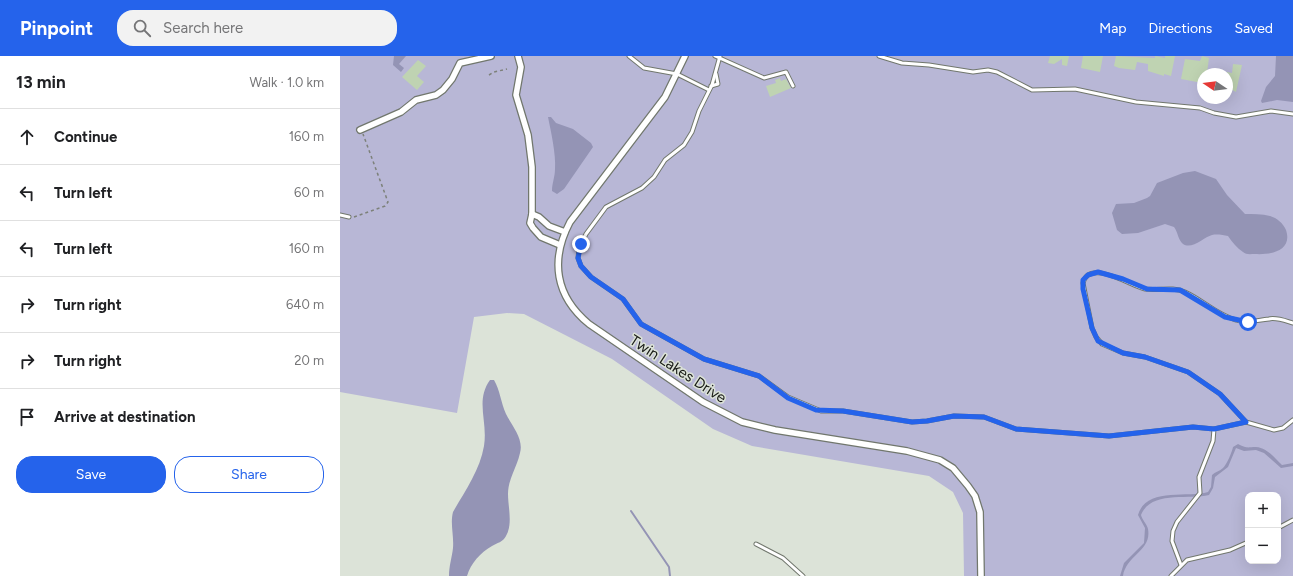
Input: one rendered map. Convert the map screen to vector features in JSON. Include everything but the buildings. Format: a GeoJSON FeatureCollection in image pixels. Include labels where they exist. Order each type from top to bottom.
{"type":"FeatureCollection","features":[{"type":"Feature","properties":{"kind":"street"},"geometry":{"type":"LineString","coordinates":[[362,130],[401,112],[416,100],[436,95],[444,90],[452,79],[460,63],[491,56]]}},
{"type":"Feature","properties":{"kind":"street"},"geometry":{"type":"LineString","coordinates":[[518,56],[521,67],[516,95],[528,135],[530,149],[532,214],[530,223],[545,240],[560,245]]}},
{"type":"Feature","properties":{"kind":"street","name":"Twin Lakes Drive"},"geometry":{"type":"LineString","coordinates":[[685,56],[678,74],[665,97],[570,222],[565,232],[560,245],[558,259],[559,274],[566,296],[577,314],[589,324],[710,406],[736,419],[756,426],[935,457],[953,468],[968,486],[978,504],[980,512],[981,576]]}},
{"type":"Feature","properties":{"kind":"street"},"geometry":{"type":"LineString","coordinates":[[532,214],[539,217],[549,226],[565,232]]}},
{"type":"Feature","properties":{"kind":"lane"},"geometry":{"type":"LineString","coordinates":[[629,56],[644,68],[678,74],[709,90]]}},
{"type":"Feature","properties":{"kind":"lane"},"geometry":{"type":"LineString","coordinates":[[715,56],[764,78],[786,72],[793,86]]}},
{"type":"Feature","properties":{"kind":"lane"},"geometry":{"type":"LineString","coordinates":[[879,56],[902,64],[929,65],[973,72],[988,70],[997,72],[1032,90],[1075,89],[1136,102],[1200,108],[1236,117],[1270,111],[1293,114]]}},
{"type":"Feature","properties":{"kind":"lane"},"geometry":{"type":"LineString","coordinates":[[720,57],[716,74],[692,132],[684,145],[666,160],[654,177],[642,188],[606,207],[586,234],[579,249],[578,258],[581,266],[591,277],[623,299],[641,324],[704,359],[759,376],[788,398],[821,411],[843,411],[912,422],[954,416],[984,417],[1016,429],[1109,436],[1193,427],[1214,429],[1246,422],[1274,430],[1283,428],[1293,420]]}},
{"type":"Feature","properties":{"kind":"lane"},"geometry":{"type":"LineString","coordinates":[[340,215],[349,217]]}},
{"type":"Feature","properties":{"kind":"lane"},"geometry":{"type":"LineString","coordinates":[[1246,422],[1220,394],[1188,372],[1145,357],[1123,353],[1098,341],[1092,328],[1083,289],[1083,280],[1090,274],[1102,273],[1147,289],[1180,290],[1225,317],[1235,320],[1254,322],[1270,318],[1293,323]]}},
{"type":"Feature","properties":{"kind":"lane"},"geometry":{"type":"LineString","coordinates":[[1181,565],[1172,541],[1173,531],[1177,522],[1200,493],[1199,477],[1213,441],[1214,429]]}},
{"type":"Feature","properties":{"kind":"lane"},"geometry":{"type":"LineString","coordinates":[[1281,526],[1293,520]]}},
{"type":"Feature","properties":{"kind":"lane"},"geometry":{"type":"LineString","coordinates":[[1172,576],[1187,560],[1230,550],[1245,543]]}},
{"type":"Feature","properties":{"kind":"lane"},"geometry":{"type":"LineString","coordinates":[[756,544],[783,558],[803,576]]}},
{"type":"Feature","properties":{"kind":"path"},"geometry":{"type":"LineString","coordinates":[[489,75],[507,69]]}},
{"type":"Feature","properties":{"kind":"path"},"geometry":{"type":"LineString","coordinates":[[349,217],[357,216],[385,206],[388,202],[362,130]]}},
{"type":"Feature","properties":{"kind":"shaded area"},"geometry":{"type":"Polygon","coordinates":[[[340,56],[1293,56],[1293,576],[964,576],[963,513],[953,492],[929,476],[752,446],[713,429],[612,359],[524,314],[507,313],[474,317],[457,413],[340,392],[340,56]]]}},
{"type":"Feature","properties":{"kind":"shaded area"},"geometry":{"type":"Polygon","coordinates":[[[394,56],[406,56],[399,64],[404,68],[401,72],[393,65],[394,56]]]}},
{"type":"Feature","properties":{"kind":"shaded area"},"geometry":{"type":"Polygon","coordinates":[[[1276,56],[1293,56],[1293,102],[1277,100],[1262,103],[1261,101],[1266,87],[1275,76],[1276,56]]]}},
{"type":"Feature","properties":{"kind":"shaded area"},"geometry":{"type":"Polygon","coordinates":[[[548,117],[551,117],[556,123],[573,129],[591,143],[593,147],[564,189],[557,194],[552,191],[555,172],[555,157],[548,117]]]}},
{"type":"Feature","properties":{"kind":"shaded area"},"geometry":{"type":"Polygon","coordinates":[[[1195,171],[1216,179],[1227,195],[1245,214],[1267,215],[1280,221],[1286,230],[1287,237],[1286,243],[1283,247],[1267,254],[1247,254],[1237,247],[1228,236],[1218,235],[1212,235],[1194,244],[1187,245],[1181,242],[1174,227],[1165,224],[1138,233],[1122,234],[1117,230],[1112,213],[1116,204],[1134,203],[1147,198],[1150,196],[1157,183],[1183,173],[1195,171]]]}},
{"type":"Feature","properties":{"kind":"shaded area"},"geometry":{"type":"Polygon","coordinates":[[[490,380],[494,380],[496,384],[506,414],[519,438],[521,448],[508,489],[510,515],[508,531],[502,541],[480,555],[471,567],[467,576],[449,576],[453,548],[453,512],[472,480],[482,455],[485,437],[483,396],[490,380]]]}},
{"type":"Feature","properties":{"kind":"shaded area"},"geometry":{"type":"Polygon","coordinates":[[[1238,444],[1246,447],[1264,449],[1282,465],[1293,463],[1293,466],[1281,468],[1264,453],[1256,450],[1244,451],[1236,448],[1228,467],[1215,477],[1213,488],[1209,495],[1162,499],[1153,502],[1146,507],[1141,515],[1148,529],[1146,543],[1129,563],[1123,576],[1120,576],[1124,563],[1144,543],[1145,528],[1138,515],[1142,506],[1149,500],[1158,497],[1208,492],[1211,487],[1212,475],[1223,468],[1233,447],[1238,444]]]}},
{"type":"Feature","properties":{"kind":"waterway"},"geometry":{"type":"LineString","coordinates":[[631,511],[669,567],[670,576]]}},
{"type":"Feature","properties":{"kind":"route"},"geometry":{"type":"LineString","coordinates":[[581,244],[578,258],[581,266],[601,285],[620,295],[637,320],[652,332],[704,359],[755,374],[776,387],[788,398],[816,410],[826,412],[843,411],[912,422],[954,416],[984,417],[1016,429],[1109,436],[1180,430],[1193,427],[1214,429],[1236,426],[1246,422],[1220,394],[1205,382],[1188,372],[1145,357],[1131,356],[1098,341],[1092,328],[1083,289],[1083,280],[1088,275],[1098,272],[1123,279],[1141,288],[1180,290],[1225,317],[1248,322]]}}]}
